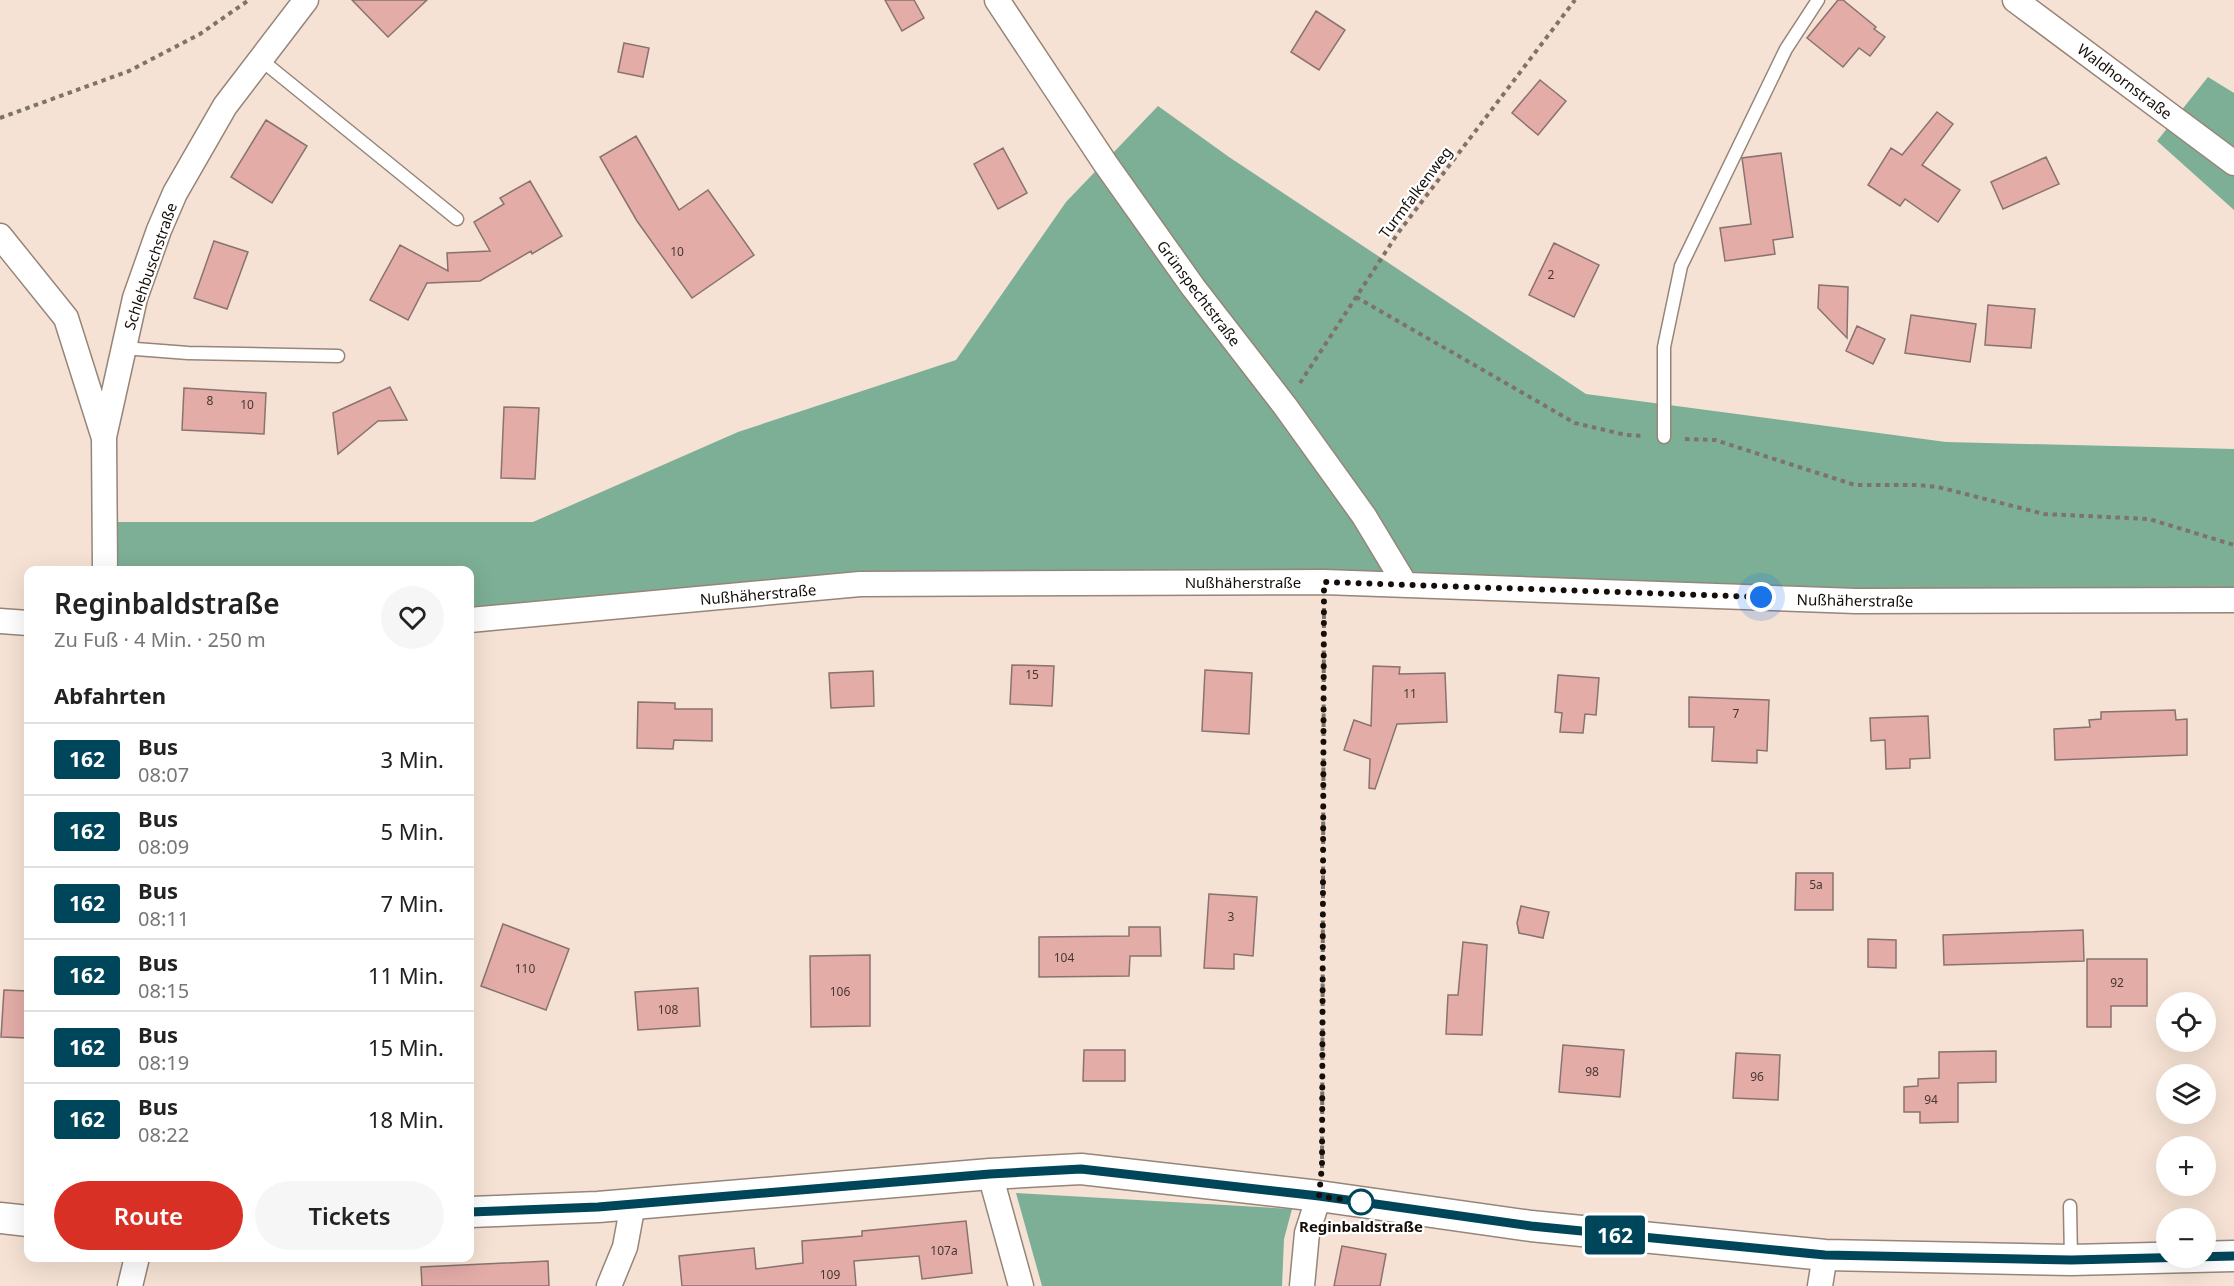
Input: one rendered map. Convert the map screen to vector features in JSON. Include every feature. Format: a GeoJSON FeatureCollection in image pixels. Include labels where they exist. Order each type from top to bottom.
{"type":"FeatureCollection","features":[{"type":"Feature","properties":{"kind":"street","name":"Schlehbuschstraße"},"geometry":{"type":"LineString","coordinates":[[105,566],[104,437],[135,298],[159,230],[175,193],[225,106],[306,0]]}},
{"type":"Feature","properties":{"kind":"street","name":"Grünspechtstraße"},"geometry":{"type":"LineString","coordinates":[[997,0],[1105,163],[1193,287],[1285,406],[1364,516],[1405,584]]}},
{"type":"Feature","properties":{"kind":"street","name":"Waldhornstraße"},"geometry":{"type":"LineString","coordinates":[[2015,0],[2234,163]]}},
{"type":"Feature","properties":{"kind":"street"},"geometry":{"type":"LineString","coordinates":[[0,236],[66,318],[104,437]]}},
{"type":"Feature","properties":{"kind":"street","name":"Nußhäherstraße"},"geometry":{"type":"LineString","coordinates":[[474,620],[860,584],[1324,582],[1856,601],[2234,600]]}},
{"type":"Feature","properties":{"kind":"street"},"geometry":{"type":"LineString","coordinates":[[0,621],[24,623]]}},
{"type":"Feature","properties":{"kind":"street"},"geometry":{"type":"LineString","coordinates":[[474,1212],[633,1204],[990,1174],[1081,1169],[1319,1196],[1531,1226],[1825,1255],[2071,1260],[2234,1256]]}},
{"type":"Feature","properties":{"kind":"street"},"geometry":{"type":"LineString","coordinates":[[990,1174],[1021,1286]]}},
{"type":"Feature","properties":{"kind":"street"},"geometry":{"type":"LineString","coordinates":[[1302,1286],[1308,1233],[1319,1196]]}},
{"type":"Feature","properties":{"kind":"street"},"geometry":{"type":"LineString","coordinates":[[609,1286],[625,1247],[633,1204]]}},
{"type":"Feature","properties":{"kind":"street"},"geometry":{"type":"LineString","coordinates":[[0,1218],[24,1221]]}},
{"type":"Feature","properties":{"kind":"street"},"geometry":{"type":"LineString","coordinates":[[1820,1286],[1825,1255]]}},
{"type":"Feature","properties":{"kind":"street"},"geometry":{"type":"LineString","coordinates":[[130,1286],[135,1262]]}},
{"type":"Feature","properties":{"kind":"lane"},"geometry":{"type":"LineString","coordinates":[[1664,437],[1664,347],[1681,266],[1786,49],[1818,0]]}},
{"type":"Feature","properties":{"kind":"lane"},"geometry":{"type":"LineString","coordinates":[[260,59],[457,219]]}},
{"type":"Feature","properties":{"kind":"lane"},"geometry":{"type":"LineString","coordinates":[[123,348],[188,353],[338,356]]}},
{"type":"Feature","properties":{"kind":"lane"},"geometry":{"type":"LineString","coordinates":[[2070,1206],[2071,1260]]}},
{"type":"Feature","properties":{"kind":"path"},"geometry":{"type":"LineString","coordinates":[[0,118],[129,71],[200,34],[249,0]]}},
{"type":"Feature","properties":{"kind":"path","name":"Turmfalkenweg"},"geometry":{"type":"LineString","coordinates":[[1285,406],[1398,233],[1575,0]]}},
{"type":"Feature","properties":{"kind":"path"},"geometry":{"type":"LineString","coordinates":[[1356,297],[1575,423],[1626,435],[1715,440],[1856,485],[1938,487],[2044,514],[2149,519],[2234,545]]}},
{"type":"Feature","properties":{"kind":"path"},"geometry":{"type":"LineString","coordinates":[[1319,1196],[1322,1166],[1324,582]]}},
{"type":"Feature","properties":{"kind":"green space"},"geometry":{"type":"Polygon","coordinates":[[[2208,77],[2234,93],[2234,210],[2157,141],[2208,77]]]}},
{"type":"Feature","properties":{"kind":"green space"},"geometry":{"type":"Polygon","coordinates":[[[1158,106],[1229,157],[1586,394],[1946,442],[2234,449],[2234,600],[860,584],[474,620],[474,566],[105,566],[105,522],[533,522],[738,432],[956,360],[1066,202],[1158,106]]]}},
{"type":"Feature","properties":{"kind":"green space"},"geometry":{"type":"Polygon","coordinates":[[[1016,1193],[1292,1209],[1284,1239],[1282,1286],[1042,1286],[1016,1193]]]}},
{"type":"Feature","properties":{"kind":"building"},"geometry":{"type":"Polygon","coordinates":[[[352,0],[427,0],[388,37],[352,0]]]}},
{"type":"Feature","properties":{"kind":"building"},"geometry":{"type":"Polygon","coordinates":[[[885,0],[914,0],[924,18],[902,31],[885,0]]]}},
{"type":"Feature","properties":{"kind":"building"},"geometry":{"type":"Polygon","coordinates":[[[1838,0],[1843,0],[1885,37],[1870,56],[1859,48],[1843,67],[1807,38],[1838,0]]]}},
{"type":"Feature","properties":{"kind":"building"},"geometry":{"type":"Polygon","coordinates":[[[1316,11],[1345,30],[1319,70],[1291,52],[1316,11]]]}},
{"type":"Feature","properties":{"kind":"building"},"geometry":{"type":"Polygon","coordinates":[[[624,43],[649,48],[643,77],[618,72],[624,43]]]}},
{"type":"Feature","properties":{"kind":"building"},"geometry":{"type":"Polygon","coordinates":[[[1540,80],[1566,101],[1538,135],[1512,113],[1540,80]]]}},
{"type":"Feature","properties":{"kind":"building"},"geometry":{"type":"Polygon","coordinates":[[[1937,112],[1953,124],[1922,165],[1960,190],[1938,222],[1905,199],[1900,206],[1868,185],[1891,148],[1902,155],[1937,112]]]}},
{"type":"Feature","properties":{"kind":"building"},"geometry":{"type":"Polygon","coordinates":[[[266,120],[307,146],[272,203],[231,177],[266,120]]]}},
{"type":"Feature","properties":{"kind":"building"},"geometry":{"type":"Polygon","coordinates":[[[636,136],[679,210],[708,190],[754,255],[692,298],[637,221],[600,157],[636,136]]]}},
{"type":"Feature","properties":{"kind":"building"},"geometry":{"type":"Polygon","coordinates":[[[1003,148],[1027,193],[998,209],[974,164],[1003,148]]]}},
{"type":"Feature","properties":{"kind":"building"},"geometry":{"type":"Polygon","coordinates":[[[1781,153],[1793,237],[1773,240],[1775,254],[1725,261],[1720,228],[1751,224],[1742,158],[1781,153]]]}},
{"type":"Feature","properties":{"kind":"building"},"geometry":{"type":"Polygon","coordinates":[[[2046,157],[2059,184],[2003,209],[1991,182],[2046,157]]]}},
{"type":"Feature","properties":{"kind":"building"},"geometry":{"type":"Polygon","coordinates":[[[530,181],[562,236],[480,281],[427,283],[408,320],[370,300],[400,245],[448,271],[447,253],[490,251],[474,222],[504,204],[500,198],[530,181]]]}},
{"type":"Feature","properties":{"kind":"building"},"geometry":{"type":"Polygon","coordinates":[[[214,241],[248,252],[227,309],[194,298],[214,241]]]}},
{"type":"Feature","properties":{"kind":"building"},"geometry":{"type":"Polygon","coordinates":[[[1554,243],[1599,265],[1574,317],[1529,295],[1554,243]]]}},
{"type":"Feature","properties":{"kind":"building"},"geometry":{"type":"Polygon","coordinates":[[[1819,285],[1848,287],[1847,338],[1818,308],[1819,285]]]}},
{"type":"Feature","properties":{"kind":"building"},"geometry":{"type":"Polygon","coordinates":[[[1988,305],[2035,309],[2031,348],[1985,345],[1988,305]]]}},
{"type":"Feature","properties":{"kind":"building"},"geometry":{"type":"Polygon","coordinates":[[[1911,315],[1976,324],[1970,362],[1905,353],[1911,315]]]}},
{"type":"Feature","properties":{"kind":"building"},"geometry":{"type":"Polygon","coordinates":[[[1857,326],[1885,339],[1873,364],[1846,351],[1857,326]]]}},
{"type":"Feature","properties":{"kind":"building"},"geometry":{"type":"Polygon","coordinates":[[[390,387],[407,420],[378,421],[338,454],[333,413],[390,387]]]}},
{"type":"Feature","properties":{"kind":"building"},"geometry":{"type":"Polygon","coordinates":[[[184,388],[266,393],[264,434],[182,430],[184,388]]]}},
{"type":"Feature","properties":{"kind":"building"},"geometry":{"type":"Polygon","coordinates":[[[504,407],[539,408],[535,479],[501,478],[504,407]]]}},
{"type":"Feature","properties":{"kind":"building"},"geometry":{"type":"Polygon","coordinates":[[[1012,665],[1054,666],[1052,706],[1010,704],[1012,665]]]}},
{"type":"Feature","properties":{"kind":"building"},"geometry":{"type":"Polygon","coordinates":[[[1373,666],[1400,667],[1399,674],[1445,673],[1447,722],[1397,724],[1375,789],[1369,788],[1370,759],[1344,750],[1354,720],[1371,726],[1373,666]]]}},
{"type":"Feature","properties":{"kind":"building"},"geometry":{"type":"Polygon","coordinates":[[[1205,670],[1252,673],[1249,734],[1202,731],[1205,670]]]}},
{"type":"Feature","properties":{"kind":"building"},"geometry":{"type":"Polygon","coordinates":[[[873,671],[874,706],[831,708],[829,673],[873,671]]]}},
{"type":"Feature","properties":{"kind":"building"},"geometry":{"type":"Polygon","coordinates":[[[1558,675],[1599,678],[1596,715],[1585,714],[1583,733],[1560,732],[1562,713],[1555,712],[1558,675]]]}},
{"type":"Feature","properties":{"kind":"building"},"geometry":{"type":"Polygon","coordinates":[[[1689,697],[1769,700],[1767,751],[1757,750],[1757,763],[1712,761],[1714,727],[1689,727],[1689,697]]]}},
{"type":"Feature","properties":{"kind":"building"},"geometry":{"type":"Polygon","coordinates":[[[638,702],[675,703],[675,709],[712,709],[712,741],[674,740],[673,749],[637,748],[638,702]]]}},
{"type":"Feature","properties":{"kind":"building"},"geometry":{"type":"Polygon","coordinates":[[[2175,710],[2176,720],[2187,719],[2187,755],[2055,760],[2054,729],[2090,727],[2089,720],[2101,719],[2101,712],[2175,710]]]}},
{"type":"Feature","properties":{"kind":"building"},"geometry":{"type":"Polygon","coordinates":[[[1928,716],[1930,758],[1910,759],[1910,768],[1886,769],[1885,740],[1871,741],[1870,718],[1928,716]]]}},
{"type":"Feature","properties":{"kind":"building"},"geometry":{"type":"Polygon","coordinates":[[[1796,873],[1833,873],[1833,910],[1795,910],[1796,873]]]}},
{"type":"Feature","properties":{"kind":"building"},"geometry":{"type":"Polygon","coordinates":[[[1209,894],[1257,897],[1253,956],[1234,954],[1234,969],[1204,968],[1209,894]]]}},
{"type":"Feature","properties":{"kind":"building"},"geometry":{"type":"Polygon","coordinates":[[[1521,906],[1549,912],[1543,938],[1519,933],[1517,923],[1521,906]]]}},
{"type":"Feature","properties":{"kind":"building"},"geometry":{"type":"Polygon","coordinates":[[[503,924],[569,949],[546,1010],[481,986],[503,924]]]}},
{"type":"Feature","properties":{"kind":"building"},"geometry":{"type":"Polygon","coordinates":[[[1129,927],[1160,927],[1161,956],[1130,956],[1129,976],[1039,977],[1039,937],[1129,936],[1129,927]]]}},
{"type":"Feature","properties":{"kind":"building"},"geometry":{"type":"Polygon","coordinates":[[[2083,930],[2084,961],[1944,965],[1943,935],[2083,930]]]}},
{"type":"Feature","properties":{"kind":"building"},"geometry":{"type":"Polygon","coordinates":[[[1868,939],[1896,940],[1896,968],[1868,967],[1868,939]]]}},
{"type":"Feature","properties":{"kind":"building"},"geometry":{"type":"Polygon","coordinates":[[[1463,942],[1487,945],[1482,1035],[1446,1034],[1448,995],[1458,995],[1463,942]]]}},
{"type":"Feature","properties":{"kind":"building"},"geometry":{"type":"Polygon","coordinates":[[[870,955],[870,1026],[811,1027],[810,956],[870,955]]]}},
{"type":"Feature","properties":{"kind":"building"},"geometry":{"type":"Polygon","coordinates":[[[2087,959],[2147,959],[2147,1006],[2111,1006],[2111,1027],[2087,1027],[2087,959]]]}},
{"type":"Feature","properties":{"kind":"building"},"geometry":{"type":"Polygon","coordinates":[[[698,988],[700,1026],[638,1030],[635,992],[698,988]]]}},
{"type":"Feature","properties":{"kind":"building"},"geometry":{"type":"Polygon","coordinates":[[[4,990],[24,991],[24,1038],[1,1037],[4,990]]]}},
{"type":"Feature","properties":{"kind":"building"},"geometry":{"type":"Polygon","coordinates":[[[1563,1045],[1624,1050],[1620,1097],[1559,1092],[1563,1045]]]}},
{"type":"Feature","properties":{"kind":"building"},"geometry":{"type":"Polygon","coordinates":[[[1084,1050],[1125,1050],[1125,1081],[1083,1081],[1084,1050]]]}},
{"type":"Feature","properties":{"kind":"building"},"geometry":{"type":"Polygon","coordinates":[[[1996,1051],[1996,1082],[1958,1083],[1958,1122],[1920,1123],[1920,1112],[1904,1112],[1904,1087],[1918,1086],[1918,1079],[1939,1078],[1939,1052],[1996,1051]]]}},
{"type":"Feature","properties":{"kind":"building"},"geometry":{"type":"Polygon","coordinates":[[[1736,1053],[1780,1055],[1778,1100],[1733,1098],[1736,1053]]]}},
{"type":"Feature","properties":{"kind":"building"},"geometry":{"type":"Polygon","coordinates":[[[966,1221],[972,1273],[922,1279],[919,1256],[854,1261],[856,1286],[682,1286],[679,1256],[754,1248],[756,1269],[803,1263],[802,1241],[862,1236],[862,1231],[966,1221]]]}},
{"type":"Feature","properties":{"kind":"building"},"geometry":{"type":"Polygon","coordinates":[[[1342,1246],[1386,1254],[1380,1286],[1334,1286],[1342,1246]]]}},
{"type":"Feature","properties":{"kind":"building"},"geometry":{"type":"Polygon","coordinates":[[[548,1261],[549,1286],[422,1286],[421,1267],[548,1261]]]}},
{"type":"Feature","properties":{"kind":"bus line","name":"162"},"geometry":{"type":"LineString","coordinates":[[474,1212],[598,1207],[990,1174],[1081,1169],[1335,1198],[1531,1226],[1825,1255],[2071,1260],[2234,1256]]}},
{"type":"Feature","properties":{"kind":"place","name":"Reginbaldstraße"},"geometry":{"type":"Point","coordinates":[1361,1202]}},
{"type":"Feature","properties":{"kind":"route"},"geometry":{"type":"LineString","coordinates":[[1361,1202],[1319,1196],[1322,1166],[1324,582],[1761,597]]}}]}
